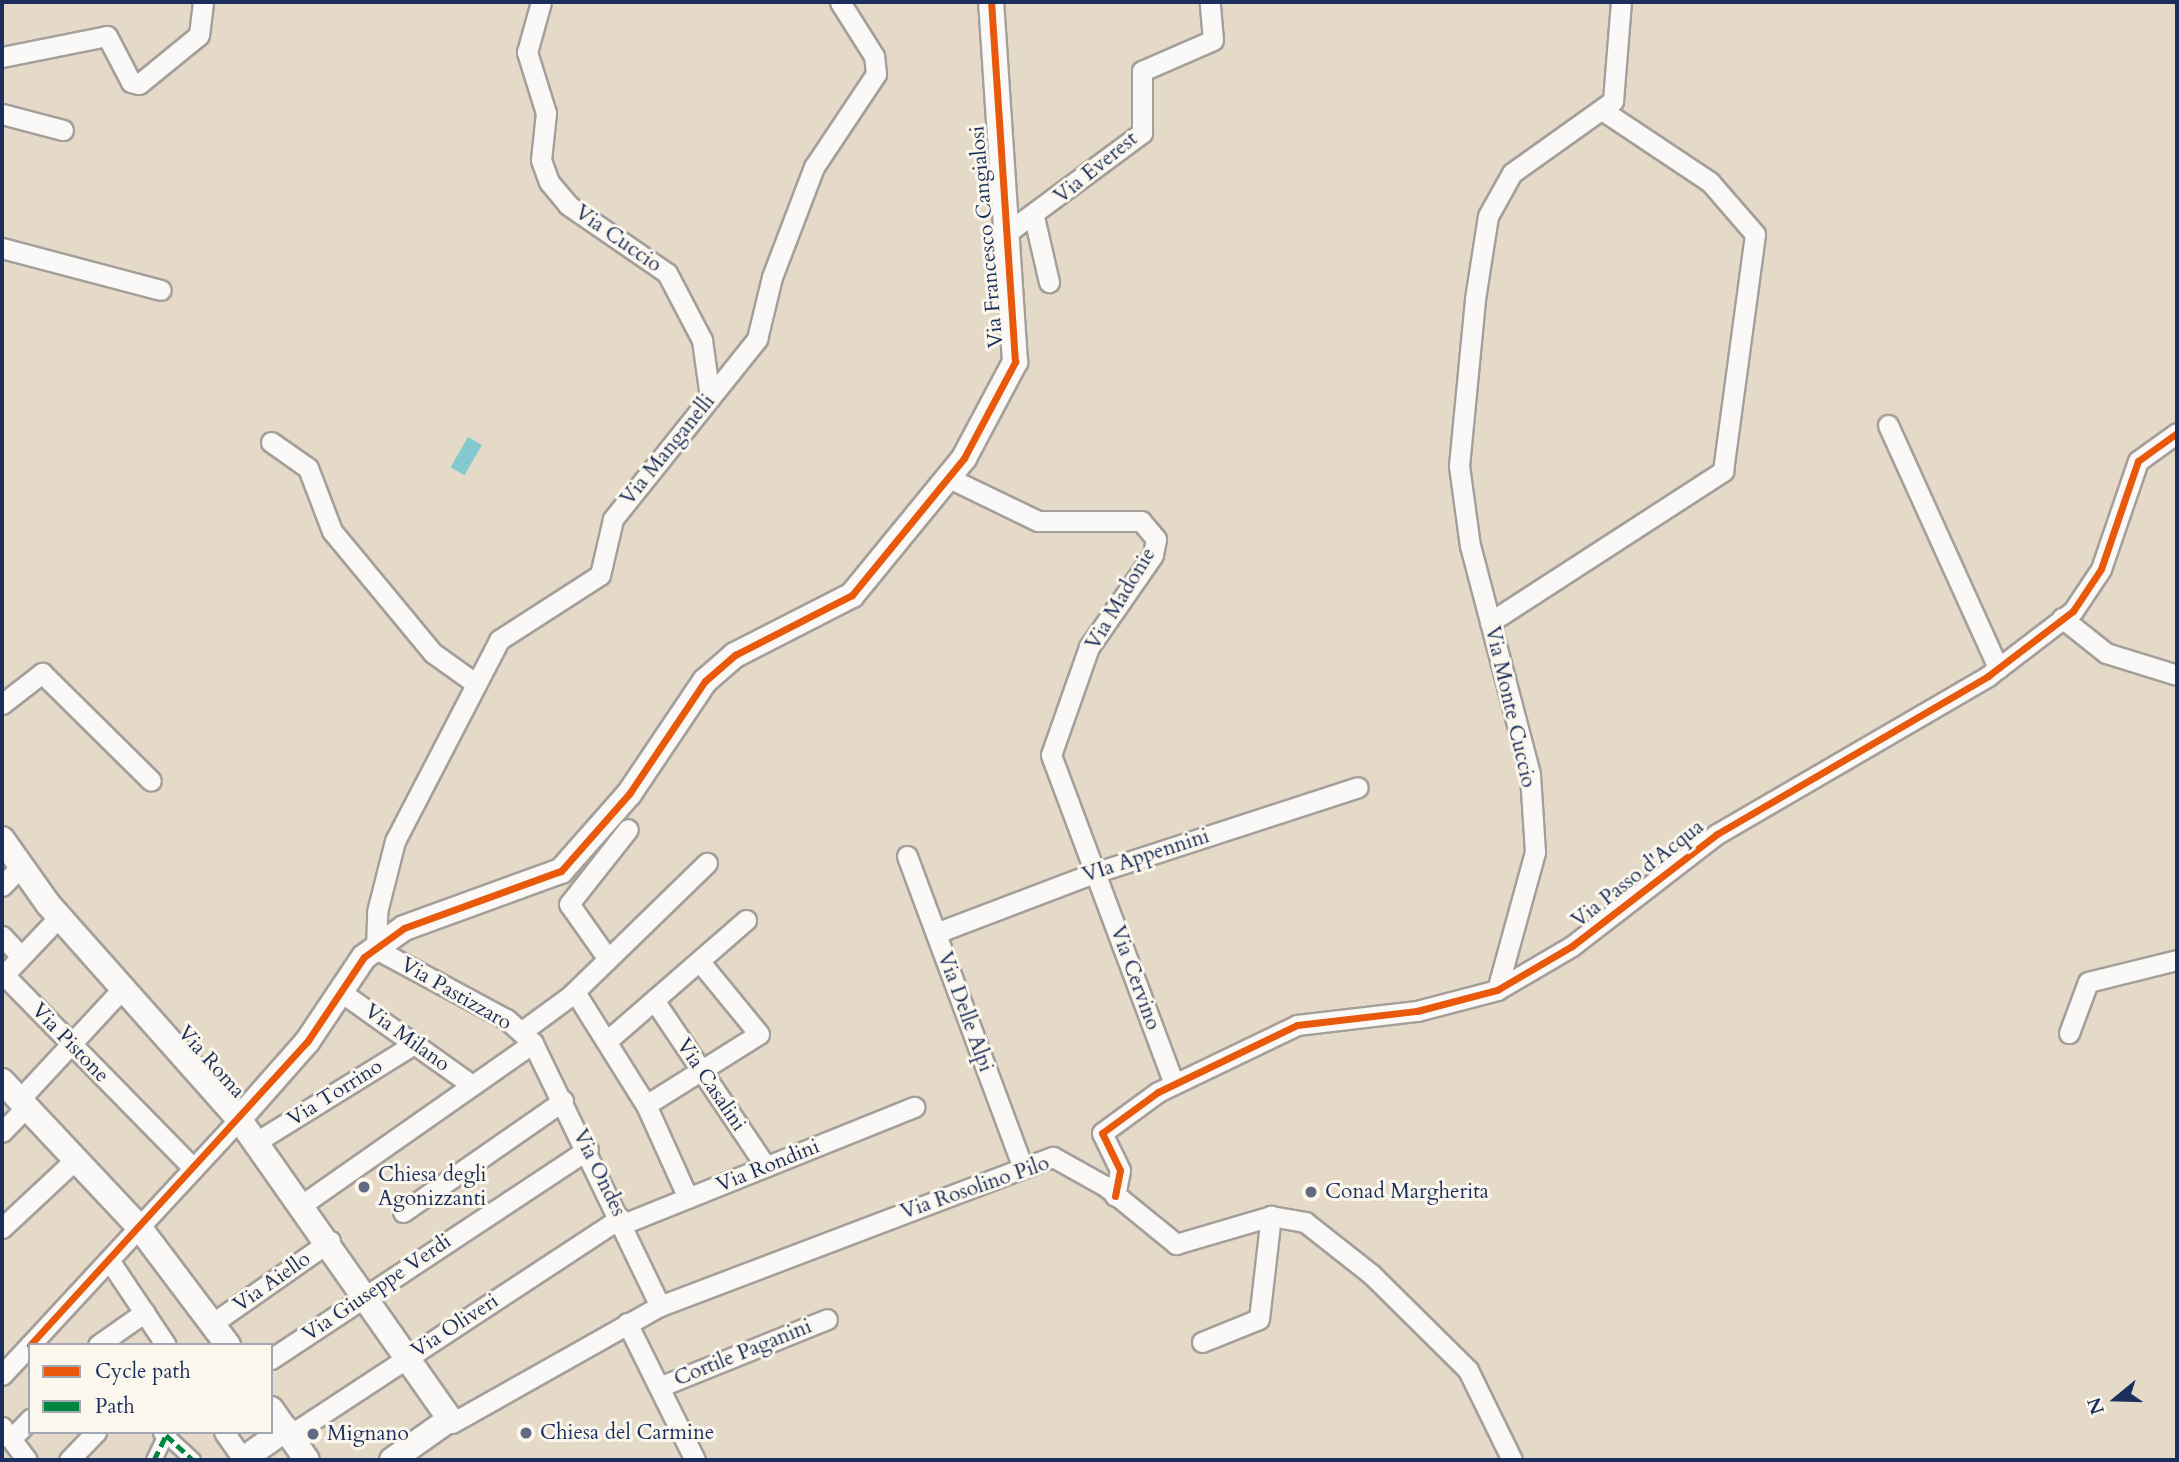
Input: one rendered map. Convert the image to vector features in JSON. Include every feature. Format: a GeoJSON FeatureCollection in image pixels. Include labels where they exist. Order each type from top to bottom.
{"type":"FeatureCollection","features":[{"type":"Feature","properties":{"kind":"street"},"geometry":{"type":"LineString","coordinates":[[2,57],[107,36],[131,82],[139,84],[199,35],[203,2]]}},
{"type":"Feature","properties":{"kind":"street","name":"Via Cuccio"},"geometry":{"type":"LineString","coordinates":[[541,2],[527,51],[546,113],[541,160],[550,182],[568,205],[667,273],[702,340],[710,397]]}},
{"type":"Feature","properties":{"kind":"street","name":"Via Manganelli"},"geometry":{"type":"LineString","coordinates":[[376,949],[381,886],[395,841],[499,640],[600,575],[613,519],[757,339],[772,277],[814,167],[876,74],[874,55],[840,2]]}},
{"type":"Feature","properties":{"kind":"street","name":"Via Francesco Cangialosi"},"geometry":{"type":"LineString","coordinates":[[376,949],[404,928],[561,871],[629,794],[705,681],[735,655],[852,595],[950,478],[1014,362],[1008,232],[990,71],[991,2]]}},
{"type":"Feature","properties":{"kind":"street","name":"Via Everest"},"geometry":{"type":"LineString","coordinates":[[1008,232],[1034,217],[1142,133],[1142,71],[1213,40],[1210,2]]}},
{"type":"Feature","properties":{"kind":"street"},"geometry":{"type":"LineString","coordinates":[[1490,622],[1723,471],[1755,234],[1710,181],[1602,110],[1613,101],[1620,72],[1621,2]]}},
{"type":"Feature","properties":{"kind":"street","name":"Via Monte Cuccio"},"geometry":{"type":"LineString","coordinates":[[1497,990],[1535,852],[1530,774],[1470,546],[1459,466],[1488,216],[1512,173],[1538,149],[1602,110]]}},
{"type":"Feature","properties":{"kind":"street"},"geometry":{"type":"LineString","coordinates":[[2,114],[64,130]]}},
{"type":"Feature","properties":{"kind":"street"},"geometry":{"type":"LineString","coordinates":[[1034,217],[1049,282]]}},
{"type":"Feature","properties":{"kind":"street"},"geometry":{"type":"LineString","coordinates":[[2,248],[162,290]]}},
{"type":"Feature","properties":{"kind":"street"},"geometry":{"type":"LineString","coordinates":[[1888,425],[1997,668]]}},
{"type":"Feature","properties":{"kind":"street","name":"Via Passo d'Acqua"},"geometry":{"type":"LineString","coordinates":[[1115,1196],[1120,1170],[1102,1133],[1174,1084],[1297,1025],[1417,1011],[1497,990],[1572,946],[1717,834],[1997,668],[2062,618],[2101,569],[2138,461],[2177,433]]}},
{"type":"Feature","properties":{"kind":"street"},"geometry":{"type":"LineString","coordinates":[[271,442],[308,468],[332,531],[433,653],[475,682]]}},
{"type":"Feature","properties":{"kind":"street","name":"Via Madonie"},"geometry":{"type":"LineString","coordinates":[[950,478],[1038,521],[1141,521],[1156,539],[1153,555],[1089,647],[1051,755],[1097,872]]}},
{"type":"Feature","properties":{"kind":"street"},"geometry":{"type":"LineString","coordinates":[[2062,618],[2106,653],[2177,675]]}},
{"type":"Feature","properties":{"kind":"street"},"geometry":{"type":"LineString","coordinates":[[2,704],[43,673],[151,781]]}},
{"type":"Feature","properties":{"kind":"street","name":"VIa Appennini"},"geometry":{"type":"LineString","coordinates":[[936,933],[1097,872],[1359,786]]}},
{"type":"Feature","properties":{"kind":"street"},"geometry":{"type":"LineString","coordinates":[[608,959],[569,904],[628,828]]}},
{"type":"Feature","properties":{"kind":"street","name":"Via Roma"},"geometry":{"type":"LineString","coordinates":[[2,839],[59,917],[239,1119],[330,1241],[452,1423]]}},
{"type":"Feature","properties":{"kind":"street","name":"Via Delle Alpi"},"geometry":{"type":"LineString","coordinates":[[907,856],[1023,1168]]}},
{"type":"Feature","properties":{"kind":"street"},"geometry":{"type":"LineString","coordinates":[[303,1204],[472,1085],[575,992],[707,863]]}},
{"type":"Feature","properties":{"kind":"street"},"geometry":{"type":"LineString","coordinates":[[2,886],[21,866]]}},
{"type":"Feature","properties":{"kind":"street","name":"Via Cervino"},"geometry":{"type":"LineString","coordinates":[[1097,872],[1174,1084]]}},
{"type":"Feature","properties":{"kind":"street","name":"Via Pistone"},"geometry":{"type":"LineString","coordinates":[[59,917],[20,955],[4,975],[193,1168]]}},
{"type":"Feature","properties":{"kind":"street"},"geometry":{"type":"LineString","coordinates":[[608,1040],[656,1003],[746,920]]}},
{"type":"Feature","properties":{"kind":"street"},"geometry":{"type":"LineString","coordinates":[[2,936],[20,955]]}},
{"type":"Feature","properties":{"kind":"street"},"geometry":{"type":"LineString","coordinates":[[32,1343],[239,1119],[376,949]]}},
{"type":"Feature","properties":{"kind":"street","name":"Via Pastizzaro"},"geometry":{"type":"LineString","coordinates":[[376,949],[527,1037]]}},
{"type":"Feature","properties":{"kind":"street"},"geometry":{"type":"LineString","coordinates":[[2069,1033],[2088,982],[2177,960]]}},
{"type":"Feature","properties":{"kind":"street"},"geometry":{"type":"LineString","coordinates":[[646,1105],[703,1072],[759,1034],[701,962]]}},
{"type":"Feature","properties":{"kind":"street"},"geometry":{"type":"LineString","coordinates":[[2,1132],[71,1044],[122,989]]}},
{"type":"Feature","properties":{"kind":"street","name":"Via Milano"},"geometry":{"type":"LineString","coordinates":[[341,992],[472,1085]]}},
{"type":"Feature","properties":{"kind":"street"},"geometry":{"type":"LineString","coordinates":[[575,992],[608,1040],[646,1105],[688,1198]]}},
{"type":"Feature","properties":{"kind":"street","name":"Via Casalini"},"geometry":{"type":"LineString","coordinates":[[656,1003],[766,1167]]}},
{"type":"Feature","properties":{"kind":"street","name":"Via Ondes"},"geometry":{"type":"LineString","coordinates":[[527,1037],[588,1149],[660,1306]]}},
{"type":"Feature","properties":{"kind":"street","name":"Via Torrino"},"geometry":{"type":"LineString","coordinates":[[256,1142],[414,1044]]}},
{"type":"Feature","properties":{"kind":"street"},"geometry":{"type":"LineString","coordinates":[[2,1081],[139,1227],[227,1343]]}},
{"type":"Feature","properties":{"kind":"street"},"geometry":{"type":"LineString","coordinates":[[403,1212],[563,1101]]}},
{"type":"Feature","properties":{"kind":"street","name":"Via Rondini"},"geometry":{"type":"LineString","coordinates":[[622,1221],[688,1198],[914,1107]]}},
{"type":"Feature","properties":{"kind":"street","name":"Via Giuseppe Verdi"},"geometry":{"type":"LineString","coordinates":[[273,1358],[588,1149]]}},
{"type":"Feature","properties":{"kind":"street","name":"Via Rosolino Pilo"},"geometry":{"type":"LineString","coordinates":[[392,1460],[452,1423],[660,1306],[1053,1157],[1115,1196],[1176,1244],[1271,1216],[1305,1222],[1446,1344],[1491,1407],[1512,1460]]}},
{"type":"Feature","properties":{"kind":"street"},"geometry":{"type":"LineString","coordinates":[[2,1228],[75,1160]]}},
{"type":"Feature","properties":{"kind":"street"},"geometry":{"type":"LineString","coordinates":[[1202,1342],[1259,1319],[1271,1216]]}},
{"type":"Feature","properties":{"kind":"street","name":"Via Oliveri"},"geometry":{"type":"LineString","coordinates":[[280,1422],[408,1356],[622,1221]]}},
{"type":"Feature","properties":{"kind":"street","name":"Via Aiello"},"geometry":{"type":"LineString","coordinates":[[213,1323],[330,1241]]}},
{"type":"Feature","properties":{"kind":"street"},"geometry":{"type":"LineString","coordinates":[[109,1259],[165,1343]]}},
{"type":"Feature","properties":{"kind":"street"},"geometry":{"type":"LineString","coordinates":[[101,1343],[145,1312]]}},
{"type":"Feature","properties":{"kind":"street","name":"Cortile Paganini"},"geometry":{"type":"LineString","coordinates":[[659,1387],[827,1319]]}},
{"type":"Feature","properties":{"kind":"street"},"geometry":{"type":"LineString","coordinates":[[627,1323],[695,1460]]}},
{"type":"Feature","properties":{"kind":"street"},"geometry":{"type":"LineString","coordinates":[[2,1375],[28,1347]]}},
{"type":"Feature","properties":{"kind":"street"},"geometry":{"type":"LineString","coordinates":[[27,1460],[6,1433],[28,1420]]}},
{"type":"Feature","properties":{"kind":"street"},"geometry":{"type":"LineString","coordinates":[[280,1422],[307,1460]]}},
{"type":"Feature","properties":{"kind":"street"},"geometry":{"type":"LineString","coordinates":[[69,1460],[94,1434]]}},
{"type":"Feature","properties":{"kind":"street"},"geometry":{"type":"LineString","coordinates":[[154,1460],[164,1434],[192,1460]]}},
{"type":"Feature","properties":{"kind":"street"},"geometry":{"type":"LineString","coordinates":[[236,1449],[260,1434]]}},
{"type":"Feature","properties":{"kind":"water"},"geometry":{"type":"Polygon","coordinates":[[[468,437],[482,445],[464,475],[450,467],[468,437]]]}},
{"type":"Feature","properties":{"kind":"marked path"},"geometry":{"type":"LineString","coordinates":[[154,1460],[166,1435],[193,1460]]}},
{"type":"Feature","properties":{"kind":"cycle path"},"geometry":{"type":"LineString","coordinates":[[32,1343],[307,1042],[364,957],[404,928],[561,871],[629,794],[705,681],[735,655],[852,595],[964,458],[1015,362],[991,2]]}},
{"type":"Feature","properties":{"kind":"cycle path"},"geometry":{"type":"LineString","coordinates":[[1115,1196],[1120,1170],[1102,1133],[1158,1092],[1297,1025],[1417,1011],[1497,990],[1572,946],[1717,834],[1988,676],[2073,611],[2101,569],[2138,461],[2177,433]]}},
{"type":"Feature","properties":{"kind":"place","name":"Chiesa degli Agonizzanti"},"geometry":{"type":"Point","coordinates":[364,1187]}},
{"type":"Feature","properties":{"kind":"place","name":"Conad Margherita"},"geometry":{"type":"Point","coordinates":[1311,1192]}},
{"type":"Feature","properties":{"kind":"place","name":"Chiesa del Carmine"},"geometry":{"type":"Point","coordinates":[526,1433]}},
{"type":"Feature","properties":{"kind":"place","name":"Mignano"},"geometry":{"type":"Point","coordinates":[313,1434]}}]}
